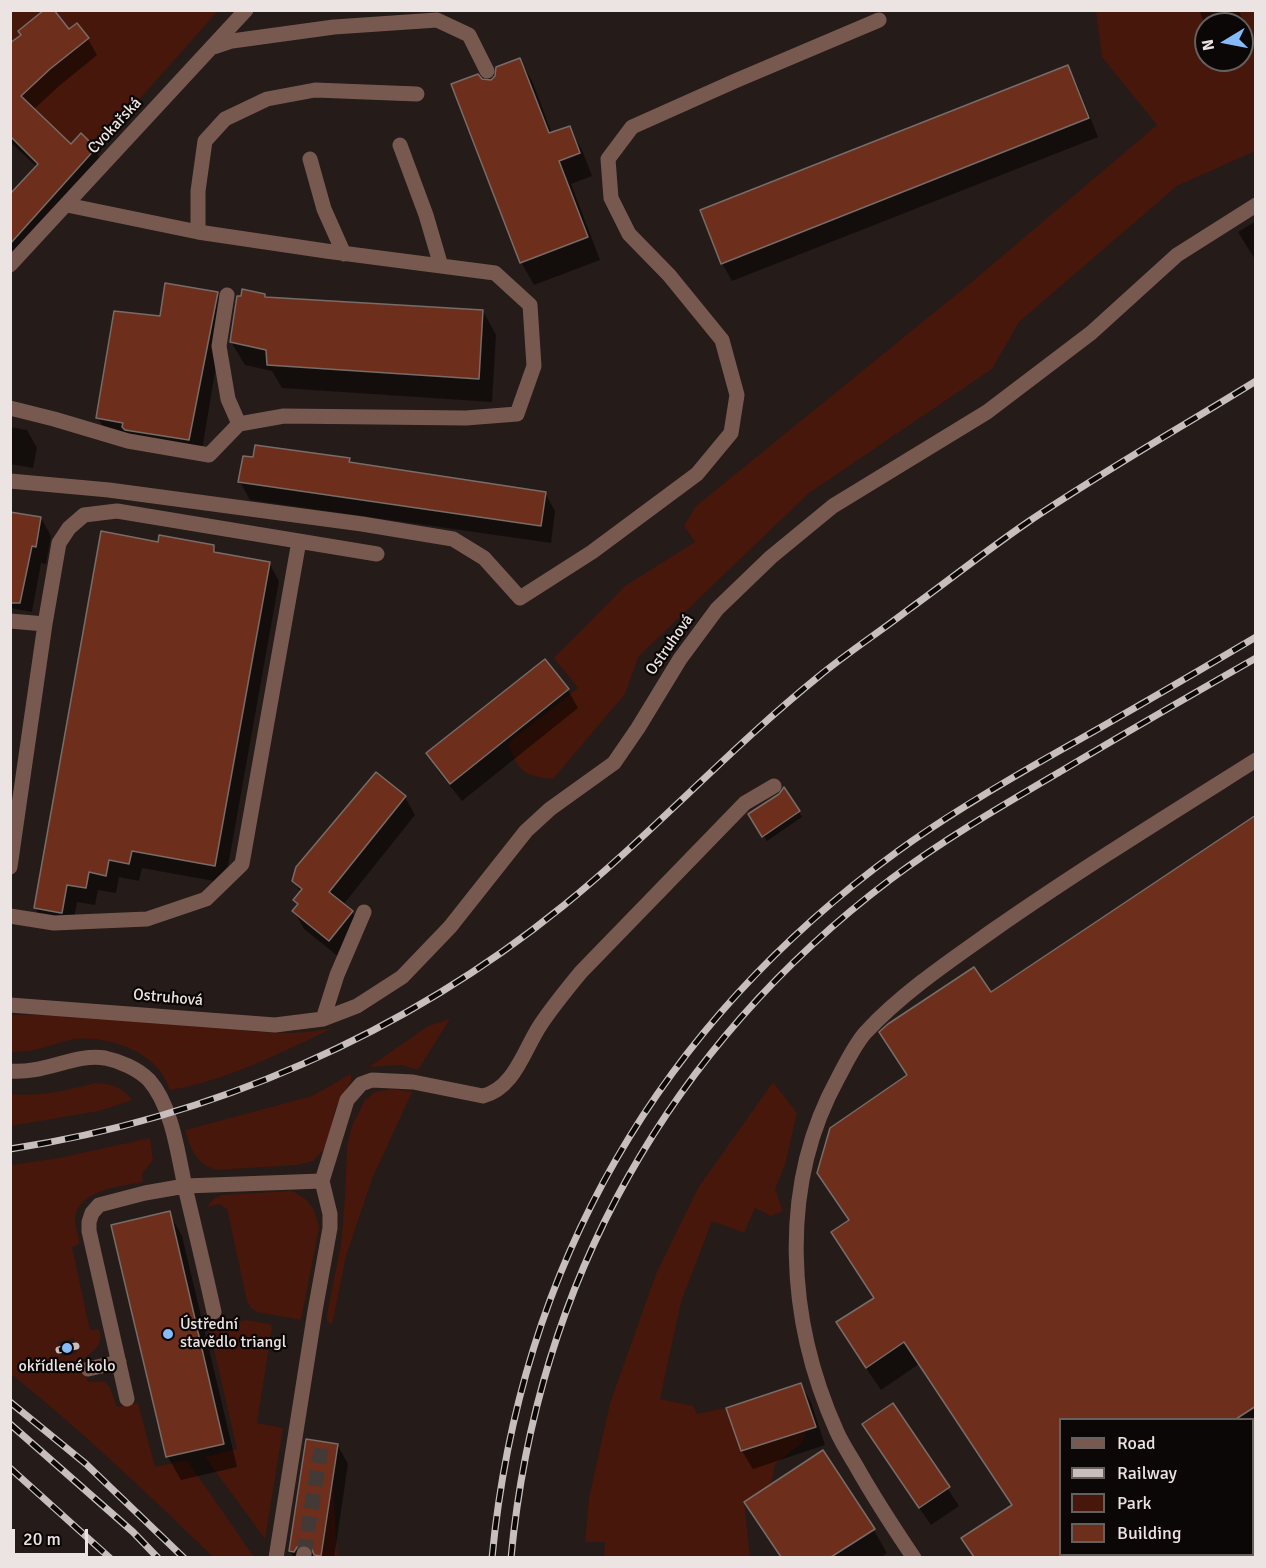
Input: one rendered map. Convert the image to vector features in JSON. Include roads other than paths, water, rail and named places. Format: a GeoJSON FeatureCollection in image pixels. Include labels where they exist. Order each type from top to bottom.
{"type":"FeatureCollection","features":[{"type":"Feature","properties":{"kind":"street","name":"Cvokařská"},"geometry":{"type":"LineString","coordinates":[[10,265],[246,10]]}},
{"type":"Feature","properties":{"kind":"street"},"geometry":{"type":"LineString","coordinates":[[10,482],[109,490],[362,524],[453,539],[484,558],[520,598],[592,552],[697,474],[731,433],[737,395],[722,340],[669,274],[629,234],[611,198],[608,159],[632,128],[879,20]]}},
{"type":"Feature","properties":{"kind":"street"},"geometry":{"type":"LineString","coordinates":[[212,48],[232,41],[334,27],[437,21],[469,36],[487,71]]}},
{"type":"Feature","properties":{"kind":"street"},"geometry":{"type":"LineString","coordinates":[[198,232],[198,191],[205,141],[225,119],[267,99],[315,90],[417,94]]}},
{"type":"Feature","properties":{"kind":"street"},"geometry":{"type":"LineString","coordinates":[[400,145],[426,215],[441,266]]}},
{"type":"Feature","properties":{"kind":"street"},"geometry":{"type":"LineString","coordinates":[[309,159],[324,208],[344,254]]}},
{"type":"Feature","properties":{"kind":"street"},"geometry":{"type":"LineString","coordinates":[[10,408],[128,441],[209,455],[239,424],[284,416],[466,418],[517,414],[534,366],[530,305],[495,273],[344,254],[198,232],[67,205]]}},
{"type":"Feature","properties":{"kind":"street","name":"Ostruhová"},"geometry":{"type":"LineString","coordinates":[[10,1005],[275,1025],[322,1019],[357,1006],[402,977],[450,927],[526,831],[550,809],[614,762],[638,728],[680,659],[717,609],[771,557],[833,506],[987,411],[1091,333],[1177,255],[1256,205]]}},
{"type":"Feature","properties":{"kind":"street"},"geometry":{"type":"LineString","coordinates":[[227,295],[219,346],[228,399],[239,424]]}},
{"type":"Feature","properties":{"kind":"street"},"geometry":{"type":"LineString","coordinates":[[10,867],[59,543],[69,528],[84,515],[117,511],[377,554]]}},
{"type":"Feature","properties":{"kind":"street"},"geometry":{"type":"LineString","coordinates":[[10,916],[54,923],[147,919],[206,899],[242,864],[299,541]]}},
{"type":"Feature","properties":{"kind":"street"},"geometry":{"type":"LineString","coordinates":[[10,621],[45,624]]}},
{"type":"Feature","properties":{"kind":"street"},"geometry":{"type":"LineString","coordinates":[[914,1557],[875,1500],[837,1434],[807,1346],[798,1292],[795,1246],[800,1190],[812,1137],[829,1094],[864,1034],[899,1001],[963,951],[1029,905],[1256,760]]}},
{"type":"Feature","properties":{"kind":"street"},"geometry":{"type":"LineString","coordinates":[[276,1557],[330,1228],[330,1214],[322,1181],[347,1100],[361,1084],[372,1080],[413,1082],[483,1096],[495,1093],[505,1084],[522,1059],[557,1000],[581,972],[652,896],[745,804],[774,786]]}},
{"type":"Feature","properties":{"kind":"street"},"geometry":{"type":"LineString","coordinates":[[322,1019],[337,975],[364,912]]}},
{"type":"Feature","properties":{"kind":"street"},"geometry":{"type":"LineString","coordinates":[[10,1071],[40,1070],[86,1058],[104,1058],[134,1068],[148,1080],[160,1097],[174,1137],[214,1312]]}},
{"type":"Feature","properties":{"kind":"street"},"geometry":{"type":"LineString","coordinates":[[128,1399],[89,1231],[92,1213],[99,1205],[185,1186],[322,1181]]}},
{"type":"Feature","properties":{"kind":"street"},"geometry":{"type":"LineString","coordinates":[[88,1369],[119,1362]]}},
{"type":"Feature","properties":{"kind":"tunnel"},"geometry":{"type":"LineString","coordinates":[[304,1554],[322,1442]]}},
{"type":"Feature","properties":{"kind":"railway"},"geometry":{"type":"LineString","coordinates":[[10,1149],[85,1135],[159,1116],[232,1092],[303,1064],[372,1031],[438,994],[502,952],[563,906],[628,850],[785,705],[840,660],[1028,522],[1256,381]]}},
{"type":"Feature","properties":{"kind":"railway"},"geometry":{"type":"LineString","coordinates":[[492,1558],[508,1450],[534,1348],[570,1251],[616,1159],[672,1073],[738,993],[813,919],[917,837],[997,787],[1256,637]]}},
{"type":"Feature","properties":{"kind":"railway"},"geometry":{"type":"LineString","coordinates":[[511,1558],[526,1456],[550,1359],[584,1265],[628,1177],[681,1094],[742,1017],[812,945],[912,864],[954,835],[1256,658]]}},
{"type":"Feature","properties":{"kind":"railway"},"geometry":{"type":"LineString","coordinates":[[59,1350],[76,1346]]}},
{"type":"Feature","properties":{"kind":"railway"},"geometry":{"type":"LineString","coordinates":[[10,1402],[86,1464],[184,1558]]}},
{"type":"Feature","properties":{"kind":"railway"},"geometry":{"type":"LineString","coordinates":[[10,1424],[133,1532],[158,1558]]}},
{"type":"Feature","properties":{"kind":"railway"},"geometry":{"type":"LineString","coordinates":[[10,1468],[110,1558]]}},
{"type":"Feature","properties":{"kind":"place","name":"Ústřední stavědlo triangl"},"geometry":{"type":"Point","coordinates":[168,1334]}},
{"type":"Feature","properties":{"kind":"place","name":"okřídlené kolo"},"geometry":{"type":"Point","coordinates":[67,1348]}}]}
